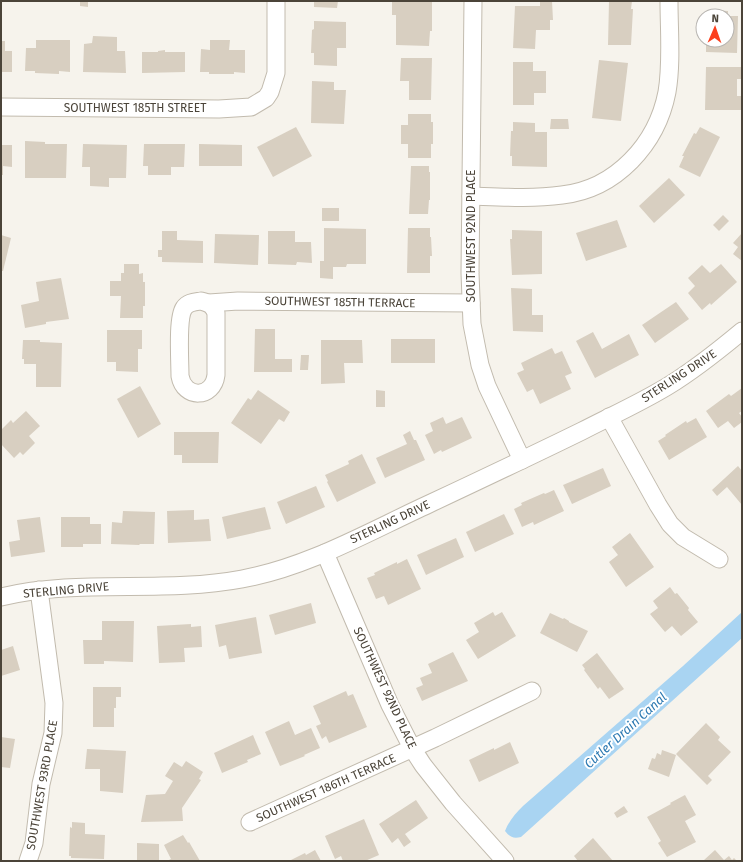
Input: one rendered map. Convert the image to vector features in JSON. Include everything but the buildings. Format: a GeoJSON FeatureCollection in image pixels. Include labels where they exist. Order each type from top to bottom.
{"type":"FeatureCollection","features":[{"type":"Feature","properties":{"kind":"street","name":"SOUTHWEST 185TH STREET"},"geometry":{"type":"LineString","coordinates":[[1,107],[240,109],[251,107],[266,98],[272,88],[276,73],[276,1]]}},
{"type":"Feature","properties":{"kind":"street","name":"SOUTHWEST 92ND PLACE"},"geometry":{"type":"LineString","coordinates":[[473,1],[471,196],[472,324],[480,365],[490,393],[522,460]]}},
{"type":"Feature","properties":{"kind":"street"},"geometry":{"type":"LineString","coordinates":[[471,196],[563,195],[596,185],[614,175],[630,163],[650,138],[663,108],[667,91],[669,63],[669,1]]}},
{"type":"Feature","properties":{"kind":"street","name":"SOUTHWEST 185TH TERRACE"},"geometry":{"type":"LineString","coordinates":[[209,303],[214,308],[217,317],[216,381],[209,390],[204,393],[195,393],[189,391],[181,383],[180,376],[181,322],[184,308],[192,302],[471,303]]}},
{"type":"Feature","properties":{"kind":"street","name":"STERLING DRIVE"},"geometry":{"type":"LineString","coordinates":[[1,597],[39,590],[74,587],[177,586],[214,584],[297,565],[522,460],[640,402],[669,385],[719,350],[742,331]]}},
{"type":"Feature","properties":{"kind":"street"},"geometry":{"type":"LineString","coordinates":[[609,417],[670,524],[684,537],[719,559]]}},
{"type":"Feature","properties":{"kind":"street","name":"SOUTHWEST 92ND PLACE"},"geometry":{"type":"LineString","coordinates":[[325,553],[390,705],[412,748],[445,793],[500,855]]}},
{"type":"Feature","properties":{"kind":"street","name":"SOUTHWEST 93RD PLACE"},"geometry":{"type":"LineString","coordinates":[[28,861],[34,843],[41,784],[50,748],[54,718],[54,704],[39,590]]}},
{"type":"Feature","properties":{"kind":"street","name":"SOUTHWEST 186TH TERRACE"},"geometry":{"type":"LineString","coordinates":[[250,822],[532,691]]}},
{"type":"Feature","properties":{"kind":"water","name":"Cutler Drain Canal"},"geometry":{"type":"Polygon","coordinates":[[[742,612],[742,638],[521,837],[514,838],[505,831],[508,824],[523,806],[683,666],[742,612]]]}}]}
